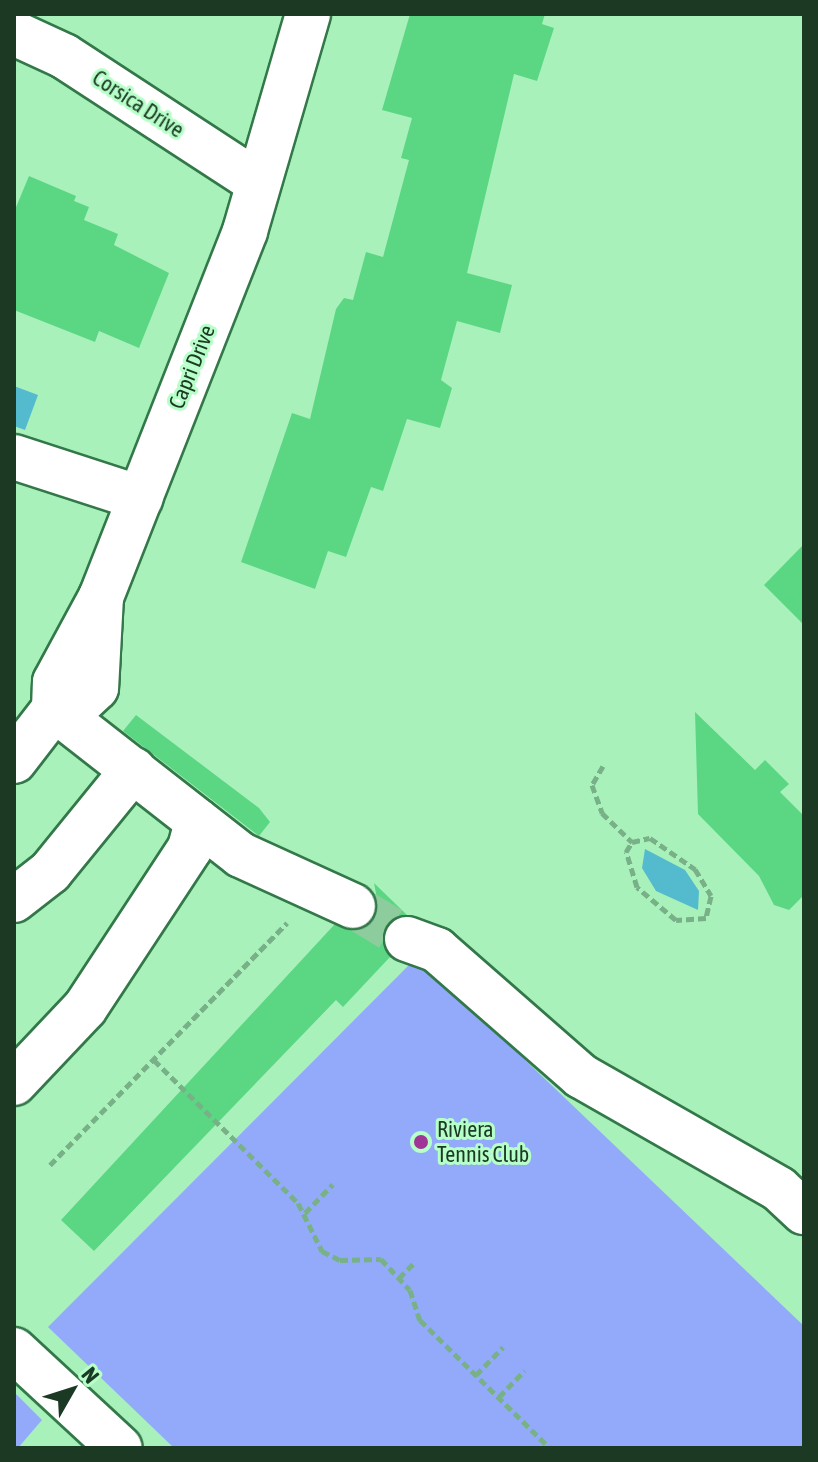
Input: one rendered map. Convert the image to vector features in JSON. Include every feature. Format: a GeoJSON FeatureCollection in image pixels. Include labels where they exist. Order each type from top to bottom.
{"type":"FeatureCollection","features":[{"type":"Feature","properties":{"kind":"street","name":"Capri Drive"},"geometry":{"type":"LineString","coordinates":[[54,709],[77,706],[96,688],[101,597],[245,231],[308,14]]}},
{"type":"Feature","properties":{"kind":"street","name":"Corsica Drive"},"geometry":{"type":"LineString","coordinates":[[14,33],[64,56],[257,182]]}},
{"type":"Feature","properties":{"kind":"street"},"geometry":{"type":"LineString","coordinates":[[14,457],[140,498]]}},
{"type":"Feature","properties":{"kind":"street"},"geometry":{"type":"LineString","coordinates":[[18,748],[54,709],[241,855],[353,906]]}},
{"type":"Feature","properties":{"kind":"street"},"geometry":{"type":"LineString","coordinates":[[14,900],[50,872],[133,770]]}},
{"type":"Feature","properties":{"kind":"street"},"geometry":{"type":"LineString","coordinates":[[14,1083],[85,1008],[190,848],[197,821]]}},
{"type":"Feature","properties":{"kind":"street"},"geometry":{"type":"LineString","coordinates":[[407,939],[437,950],[581,1076],[779,1189],[804,1212]]}},
{"type":"Feature","properties":{"kind":"street"},"geometry":{"type":"LineString","coordinates":[[14,1350],[120,1448]]}},
{"type":"Feature","properties":{"kind":"path"},"geometry":{"type":"LineString","coordinates":[[603,766],[592,785],[602,813],[632,842]]}},
{"type":"Feature","properties":{"kind":"path"},"geometry":{"type":"LineString","coordinates":[[650,838],[695,869],[711,896],[706,918],[676,920],[648,899],[626,868],[632,842],[650,838]]}},
{"type":"Feature","properties":{"kind":"path"},"geometry":{"type":"LineString","coordinates":[[50,1165],[287,923],[303,885]]}},
{"type":"Feature","properties":{"kind":"path"},"geometry":{"type":"LineString","coordinates":[[154,1060],[305,1213],[329,1257],[374,1256],[399,1278],[420,1320],[550,1448]]}},
{"type":"Feature","properties":{"kind":"path"},"geometry":{"type":"LineString","coordinates":[[305,1213],[333,1184]]}},
{"type":"Feature","properties":{"kind":"path"},"geometry":{"type":"LineString","coordinates":[[399,1278],[415,1262]]}},
{"type":"Feature","properties":{"kind":"path"},"geometry":{"type":"LineString","coordinates":[[476,1375],[503,1347]]}},
{"type":"Feature","properties":{"kind":"path"},"geometry":{"type":"LineString","coordinates":[[499,1397],[525,1370]]}},
{"type":"Feature","properties":{"kind":"shaded area"},"geometry":{"type":"Polygon","coordinates":[[[14,386],[38,395],[25,430],[14,426],[14,386]]]}},
{"type":"Feature","properties":{"kind":"shaded area"},"geometry":{"type":"Polygon","coordinates":[[[645,849],[685,870],[699,891],[698,910],[656,891],[642,868],[645,849]]]}},
{"type":"Feature","properties":{"kind":"shaded area","name":"Riviera Tennis Club"},"geometry":{"type":"Polygon","coordinates":[[[417,957],[804,1326],[804,1448],[174,1448],[48,1327],[417,957]]]}},
{"type":"Feature","properties":{"kind":"shaded area"},"geometry":{"type":"Polygon","coordinates":[[[14,1392],[42,1420],[18,1448],[14,1448],[14,1392]]]}},
{"type":"Feature","properties":{"kind":"building"},"geometry":{"type":"Polygon","coordinates":[[[410,14],[545,14],[542,24],[554,28],[537,81],[514,74],[467,273],[512,285],[500,333],[457,321],[441,380],[452,388],[440,428],[407,419],[383,491],[371,487],[346,557],[328,551],[315,589],[241,562],[292,413],[310,419],[336,309],[344,298],[353,300],[366,252],[383,257],[409,160],[401,158],[412,118],[382,110],[410,14]]]}},
{"type":"Feature","properties":{"kind":"building"},"geometry":{"type":"Polygon","coordinates":[[[29,176],[76,196],[74,201],[89,207],[84,220],[118,234],[114,245],[169,273],[139,348],[99,331],[95,342],[14,310],[14,212],[29,176]]]}},
{"type":"Feature","properties":{"kind":"building"},"geometry":{"type":"Polygon","coordinates":[[[804,544],[804,625],[764,585],[804,544]]]}},
{"type":"Feature","properties":{"kind":"building"},"geometry":{"type":"Polygon","coordinates":[[[695,712],[755,770],[765,760],[789,784],[780,792],[804,816],[804,895],[789,910],[774,905],[759,876],[698,814],[695,712]]]}},
{"type":"Feature","properties":{"kind":"building"},"geometry":{"type":"Polygon","coordinates":[[[136,715],[259,808],[270,822],[259,836],[123,731],[136,715]]]}},
{"type":"Feature","properties":{"kind":"building"},"geometry":{"type":"Polygon","coordinates":[[[374,883],[407,915],[384,930],[390,957],[343,1007],[336,1000],[94,1251],[61,1220],[334,925],[368,926],[378,904],[374,883]]]}},
{"type":"Feature","properties":{"kind":"tunnel"},"geometry":{"type":"LineString","coordinates":[[353,906],[407,939]]}},
{"type":"Feature","properties":{"kind":"place","name":"Riviera Tennis Club"},"geometry":{"type":"Point","coordinates":[421,1142]}}]}
